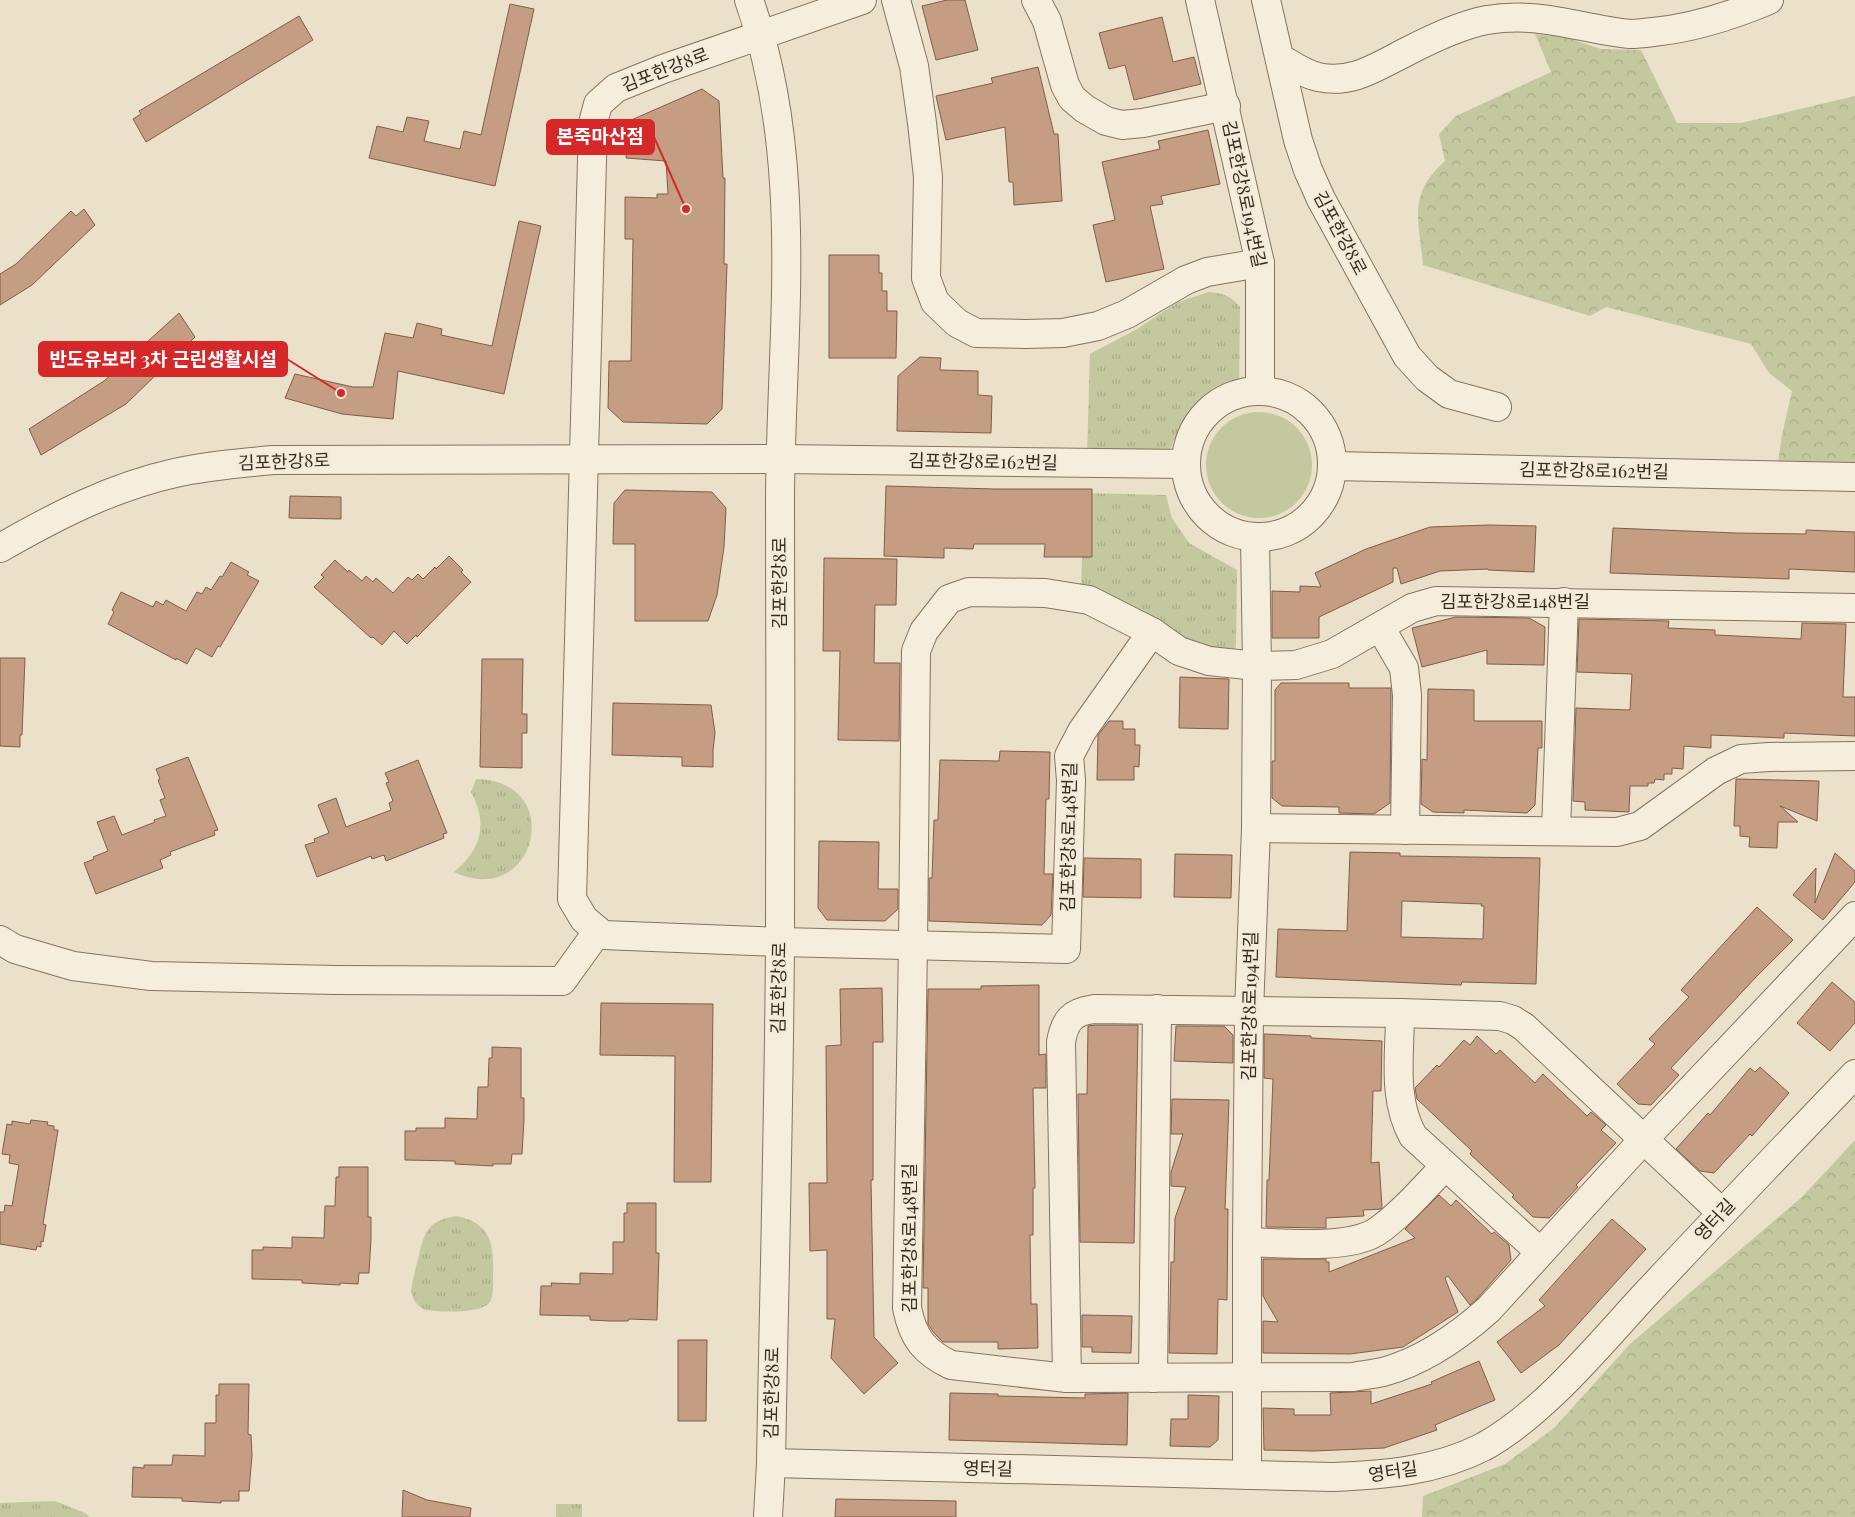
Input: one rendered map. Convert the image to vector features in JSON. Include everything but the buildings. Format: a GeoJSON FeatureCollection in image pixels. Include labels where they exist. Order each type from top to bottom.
{"type":"FeatureCollection","features":[{"type":"Feature","properties":{"kind":"street","name":"김포한강8로"},"geometry":{"type":"LineString","coordinates":[[749,0],[761,35],[776,106],[784,170],[787,252],[780,459],[780,942],[771,1463],[768,1517]]}},
{"type":"Feature","properties":{"kind":"street"},"geometry":{"type":"LineString","coordinates":[[761,35],[862,0]]}},
{"type":"Feature","properties":{"kind":"street"},"geometry":{"type":"LineString","coordinates":[[896,0],[914,66],[928,176],[926,278],[935,302],[957,324],[976,333],[1064,333],[1090,328],[1127,314],[1186,280],[1207,272],[1260,264]]}},
{"type":"Feature","properties":{"kind":"street"},"geometry":{"type":"LineString","coordinates":[[1036,0],[1046,21],[1065,85],[1072,98],[1085,109],[1106,121],[1122,125],[1143,123],[1226,106]]}},
{"type":"Feature","properties":{"kind":"street","name":"김포한강8로194번길"},"geometry":{"type":"LineString","coordinates":[[1200,0],[1226,106],[1260,264],[1260,391]]}},
{"type":"Feature","properties":{"kind":"street","name":"김포한강8로"},"geometry":{"type":"LineString","coordinates":[[1266,0],[1298,140],[1308,170],[1321,199],[1407,356],[1427,378],[1449,394],[1496,407]]}},
{"type":"Feature","properties":{"kind":"street"},"geometry":{"type":"LineString","coordinates":[[1280,58],[1305,73],[1318,77],[1340,79],[1361,74],[1462,27],[1488,20],[1526,17],[1558,20],[1632,34],[1677,30],[1737,6],[1769,0]]}},
{"type":"Feature","properties":{"kind":"street","name":"김포한강8로"},"geometry":{"type":"LineString","coordinates":[[585,459],[593,122],[598,104],[616,88],[663,69],[761,35]]}},
{"type":"Feature","properties":{"kind":"street"},"geometry":{"type":"LineString","coordinates":[[1260,391],[1283,395],[1303,406],[1319,422],[1329,443],[1332,466],[1328,491],[1314,512],[1294,529],[1270,537],[1245,537],[1221,528],[1202,511],[1189,489],[1185,464],[1189,441],[1200,421],[1216,404],[1237,394],[1260,391]]}},
{"type":"Feature","properties":{"kind":"street"},"geometry":{"type":"LineString","coordinates":[[0,940],[15,949],[74,966],[151,976],[337,980],[562,981],[598,931],[584,920],[572,899],[585,459]]}},
{"type":"Feature","properties":{"kind":"street","name":"김포한강8로"},"geometry":{"type":"LineString","coordinates":[[0,548],[56,516],[120,489],[174,473],[218,466],[273,460],[780,459]]}},
{"type":"Feature","properties":{"kind":"street","name":"김포한강8로162번길"},"geometry":{"type":"LineString","coordinates":[[780,459],[1185,464]]}},
{"type":"Feature","properties":{"kind":"street","name":"김포한강8로162번길"},"geometry":{"type":"LineString","coordinates":[[1332,466],[1855,477]]}},
{"type":"Feature","properties":{"kind":"street","name":"김포한강8로194번길"},"geometry":{"type":"LineString","coordinates":[[1247,1475],[1249,1011],[1256,828],[1257,666],[1255,537]]}},
{"type":"Feature","properties":{"kind":"street"},"geometry":{"type":"LineString","coordinates":[[913,945],[916,651],[924,632],[949,599],[969,592],[1045,593],[1089,600],[1152,632]]}},
{"type":"Feature","properties":{"kind":"street","name":"김포한강8로148번길"},"geometry":{"type":"LineString","coordinates":[[598,931],[603,935],[780,942],[1066,949],[1071,780],[1069,756],[1082,732],[1152,632],[1179,651],[1209,661],[1257,666],[1296,665],[1332,654],[1412,608],[1436,600],[1855,608]]}},
{"type":"Feature","properties":{"kind":"street"},"geometry":{"type":"LineString","coordinates":[[1556,831],[1564,602]]}},
{"type":"Feature","properties":{"kind":"street"},"geometry":{"type":"LineString","coordinates":[[1380,627],[1404,668],[1406,695],[1405,830]]}},
{"type":"Feature","properties":{"kind":"street"},"geometry":{"type":"LineString","coordinates":[[1256,828],[1617,832],[1640,826],[1716,771],[1740,759],[1855,756]]}},
{"type":"Feature","properties":{"kind":"street","name":"김포한강8로148번길"},"geometry":{"type":"LineString","coordinates":[[913,945],[906,1308],[911,1327],[922,1344],[935,1357],[951,1365],[1066,1378],[1353,1377],[1383,1372],[1412,1361],[1439,1348],[1472,1325],[1489,1309],[1644,1139],[1855,916]]}},
{"type":"Feature","properties":{"kind":"street"},"geometry":{"type":"LineString","coordinates":[[1066,1378],[1061,1042],[1063,1029],[1070,1018],[1082,1011],[1094,1009],[1157,1009],[1400,1013],[1500,1016],[1513,1020],[1524,1027],[1722,1213]]}},
{"type":"Feature","properties":{"kind":"street"},"geometry":{"type":"LineString","coordinates":[[1153,1378],[1157,1009]]}},
{"type":"Feature","properties":{"kind":"street"},"geometry":{"type":"LineString","coordinates":[[1400,1013],[1399,1100],[1405,1123],[1413,1136],[1540,1252]]}},
{"type":"Feature","properties":{"kind":"street","name":"영터길"},"geometry":{"type":"LineString","coordinates":[[771,1463],[1333,1477],[1375,1476],[1446,1462],[1483,1446],[1524,1420],[1573,1372],[1855,1074]]}},
{"type":"Feature","properties":{"kind":"street"},"geometry":{"type":"LineString","coordinates":[[1247,1242],[1344,1243],[1361,1239],[1375,1233],[1391,1220],[1445,1166]]}},
{"type":"Feature","properties":{"kind":"green space"},"geometry":{"type":"Polygon","coordinates":[[[1535,34],[1565,37],[1601,49],[1641,50],[1677,123],[1741,123],[1855,96],[1855,465],[1778,463],[1792,391],[1769,373],[1751,344],[1606,307],[1590,316],[1423,265],[1418,209],[1425,185],[1433,173],[1445,161],[1439,134],[1456,116],[1551,72],[1535,34]]]}},
{"type":"Feature","properties":{"kind":"green space"},"geometry":{"type":"Polygon","coordinates":[[[1209,292],[1226,296],[1240,307],[1239,392],[1214,400],[1192,416],[1178,432],[1167,458],[1087,455],[1090,354],[1137,329],[1178,302],[1209,292]]]}},
{"type":"Feature","properties":{"kind":"green space"},"geometry":{"type":"Polygon","coordinates":[[[1259,412],[1279,416],[1296,428],[1308,445],[1312,465],[1308,485],[1296,502],[1279,514],[1259,518],[1239,514],[1222,502],[1210,485],[1206,465],[1210,445],[1222,428],[1239,416],[1259,412]]]}},
{"type":"Feature","properties":{"kind":"green space"},"geometry":{"type":"Polygon","coordinates":[[[1084,493],[1166,495],[1172,518],[1189,543],[1237,570],[1236,646],[1232,656],[1223,662],[1081,591],[1084,493]]]}},
{"type":"Feature","properties":{"kind":"green space"},"geometry":{"type":"Polygon","coordinates":[[[476,779],[505,785],[523,799],[531,819],[530,840],[521,860],[505,874],[482,879],[454,872],[471,854],[479,835],[479,815],[471,792],[476,779]]]}},
{"type":"Feature","properties":{"kind":"green space"},"geometry":{"type":"Polygon","coordinates":[[[1855,1140],[1855,1517],[1422,1517],[1423,1496],[1505,1464],[1554,1428],[1630,1344],[1803,1196],[1855,1140]]]}},
{"type":"Feature","properties":{"kind":"green space"},"geometry":{"type":"Polygon","coordinates":[[[456,1216],[477,1224],[488,1237],[493,1255],[492,1298],[484,1307],[468,1311],[425,1310],[415,1302],[411,1290],[424,1239],[426,1233],[434,1224],[456,1216]]]}},
{"type":"Feature","properties":{"kind":"green space"},"geometry":{"type":"Polygon","coordinates":[[[55,1501],[85,1513],[90,1517],[0,1517],[0,1503],[55,1501]]]}},
{"type":"Feature","properties":{"kind":"green space"},"geometry":{"type":"Polygon","coordinates":[[[556,1504],[582,1504],[582,1517],[556,1517],[556,1504]]]}},
{"type":"Feature","properties":{"kind":"place","name":"본죽마산점"},"geometry":{"type":"Point","coordinates":[686,209]}},
{"type":"Feature","properties":{"kind":"place","name":"반도유보라 3차 근린생활시설"},"geometry":{"type":"Point","coordinates":[341,393]}}]}
